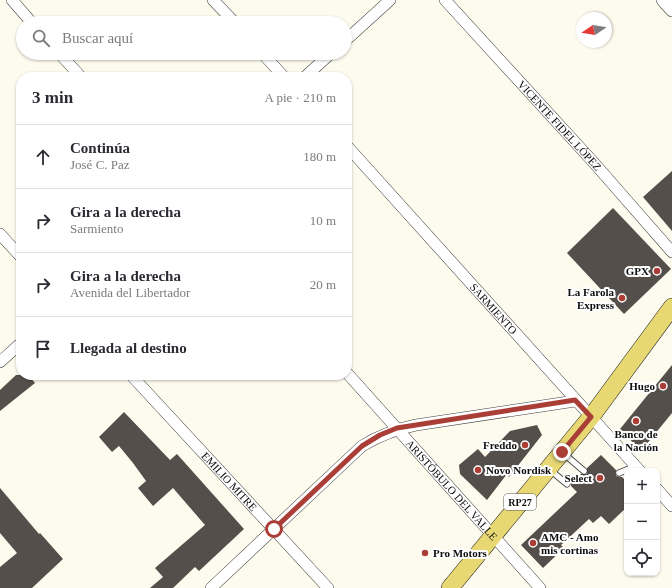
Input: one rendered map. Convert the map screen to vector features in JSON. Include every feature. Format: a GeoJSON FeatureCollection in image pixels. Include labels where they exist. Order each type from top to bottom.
{"type":"FeatureCollection","features":[{"type":"Feature","properties":{"kind":"main road","name":"RP27"},"geometry":{"type":"LineString","coordinates":[[450,588],[591,417],[672,307]]}},
{"type":"Feature","properties":{"kind":"street"},"geometry":{"type":"LineString","coordinates":[[12,0],[26,16]]}},
{"type":"Feature","properties":{"kind":"street"},"geometry":{"type":"LineString","coordinates":[[213,0],[228,16]]}},
{"type":"Feature","properties":{"kind":"street"},"geometry":{"type":"LineString","coordinates":[[352,35],[390,0]]}},
{"type":"Feature","properties":{"kind":"street","name":"VICENTE FIDEL LÓPEZ"},"geometry":{"type":"LineString","coordinates":[[445,0],[595,164],[672,252]]}},
{"type":"Feature","properties":{"kind":"street"},"geometry":{"type":"LineString","coordinates":[[663,0],[672,10]]}},
{"type":"Feature","properties":{"kind":"street"},"geometry":{"type":"LineString","coordinates":[[65,60],[76,72]]}},
{"type":"Feature","properties":{"kind":"street"},"geometry":{"type":"LineString","coordinates":[[268,60],[279,72]]}},
{"type":"Feature","properties":{"kind":"street"},"geometry":{"type":"LineString","coordinates":[[310,72],[323,60]]}},
{"type":"Feature","properties":{"kind":"street","name":"SARMIENTO"},"geometry":{"type":"LineString","coordinates":[[352,152],[637,468]]}},
{"type":"Feature","properties":{"kind":"street"},"geometry":{"type":"LineString","coordinates":[[0,234],[16,251]]}},
{"type":"Feature","properties":{"kind":"street"},"geometry":{"type":"LineString","coordinates":[[0,362],[16,347]]}},
{"type":"Feature","properties":{"kind":"street","name":"ARISTÓBULO DEL VALLE"},"geometry":{"type":"LineString","coordinates":[[352,378],[540,588]]}},
{"type":"Feature","properties":{"kind":"street","name":"EMILIO MITRE"},"geometry":{"type":"LineString","coordinates":[[136,380],[328,588]]}},
{"type":"Feature","properties":{"kind":"street"},"geometry":{"type":"LineString","coordinates":[[211,588],[362,446],[380,435],[397,428],[575,400]]}},
{"type":"Feature","properties":{"kind":"street"},"geometry":{"type":"LineString","coordinates":[[660,492],[672,506]]}},
{"type":"Feature","properties":{"kind":"lane"},"geometry":{"type":"LineString","coordinates":[[562,452],[584,472]]}},
{"type":"Feature","properties":{"kind":"lane"},"geometry":{"type":"LineString","coordinates":[[548,468],[567,484]]}},
{"type":"Feature","properties":{"kind":"lane"},"geometry":{"type":"LineString","coordinates":[[618,473],[624,472]]}},
{"type":"Feature","properties":{"kind":"building"},"geometry":{"type":"Polygon","coordinates":[[[672,171],[672,231],[643,197],[672,171]]]}},
{"type":"Feature","properties":{"kind":"building"},"geometry":{"type":"Polygon","coordinates":[[[613,208],[671,269],[624,314],[567,253],[613,208]]]}},
{"type":"Feature","properties":{"kind":"building"},"geometry":{"type":"Polygon","coordinates":[[[672,365],[672,413],[641,451],[620,429],[672,365]]]}},
{"type":"Feature","properties":{"kind":"building"},"geometry":{"type":"Polygon","coordinates":[[[16,375],[16,380],[32,380],[35,383],[0,411],[0,390],[16,375]]]}},
{"type":"Feature","properties":{"kind":"building"},"geometry":{"type":"Polygon","coordinates":[[[124,412],[170,460],[177,454],[244,529],[199,571],[195,567],[173,588],[150,588],[163,577],[155,568],[205,525],[173,488],[153,506],[138,488],[146,481],[133,463],[119,446],[112,452],[99,437],[124,412]]]}},
{"type":"Feature","properties":{"kind":"building"},"geometry":{"type":"Polygon","coordinates":[[[537,425],[542,435],[509,477],[507,474],[487,500],[460,474],[459,465],[478,449],[485,457],[510,431],[537,425]]]}},
{"type":"Feature","properties":{"kind":"building"},"geometry":{"type":"Polygon","coordinates":[[[601,455],[616,470],[616,476],[624,479],[624,510],[609,524],[601,516],[593,523],[589,519],[561,545],[564,548],[543,568],[521,545],[577,492],[571,486],[571,483],[581,474],[587,474],[587,468],[601,455]]]}},
{"type":"Feature","properties":{"kind":"building"},"geometry":{"type":"Polygon","coordinates":[[[0,488],[39,534],[40,533],[63,559],[32,588],[0,588],[0,567],[17,553],[0,533],[0,488]]]}},
{"type":"Feature","properties":{"kind":"place","name":"GPX"},"geometry":{"type":"Point","coordinates":[657,271]}},
{"type":"Feature","properties":{"kind":"place","name":"La Farola Express"},"geometry":{"type":"Point","coordinates":[622,298]}},
{"type":"Feature","properties":{"kind":"place","name":"Hugo"},"geometry":{"type":"Point","coordinates":[663,386]}},
{"type":"Feature","properties":{"kind":"place","name":"Banco de la Nación"},"geometry":{"type":"Point","coordinates":[636,421]}},
{"type":"Feature","properties":{"kind":"place","name":"Freddo"},"geometry":{"type":"Point","coordinates":[525,445]}},
{"type":"Feature","properties":{"kind":"place","name":"Novo Nordisk"},"geometry":{"type":"Point","coordinates":[478,470]}},
{"type":"Feature","properties":{"kind":"place","name":"Select"},"geometry":{"type":"Point","coordinates":[600,478]}},
{"type":"Feature","properties":{"kind":"place","name":"AMC - Amo mis cortinas"},"geometry":{"type":"Point","coordinates":[533,543]}},
{"type":"Feature","properties":{"kind":"place","name":"Pro Motors"},"geometry":{"type":"Point","coordinates":[425,553]}},
{"type":"Feature","properties":{"kind":"route"},"geometry":{"type":"LineString","coordinates":[[274,529],[362,446],[380,435],[397,428],[575,400],[591,417],[562,452]]}}]}
